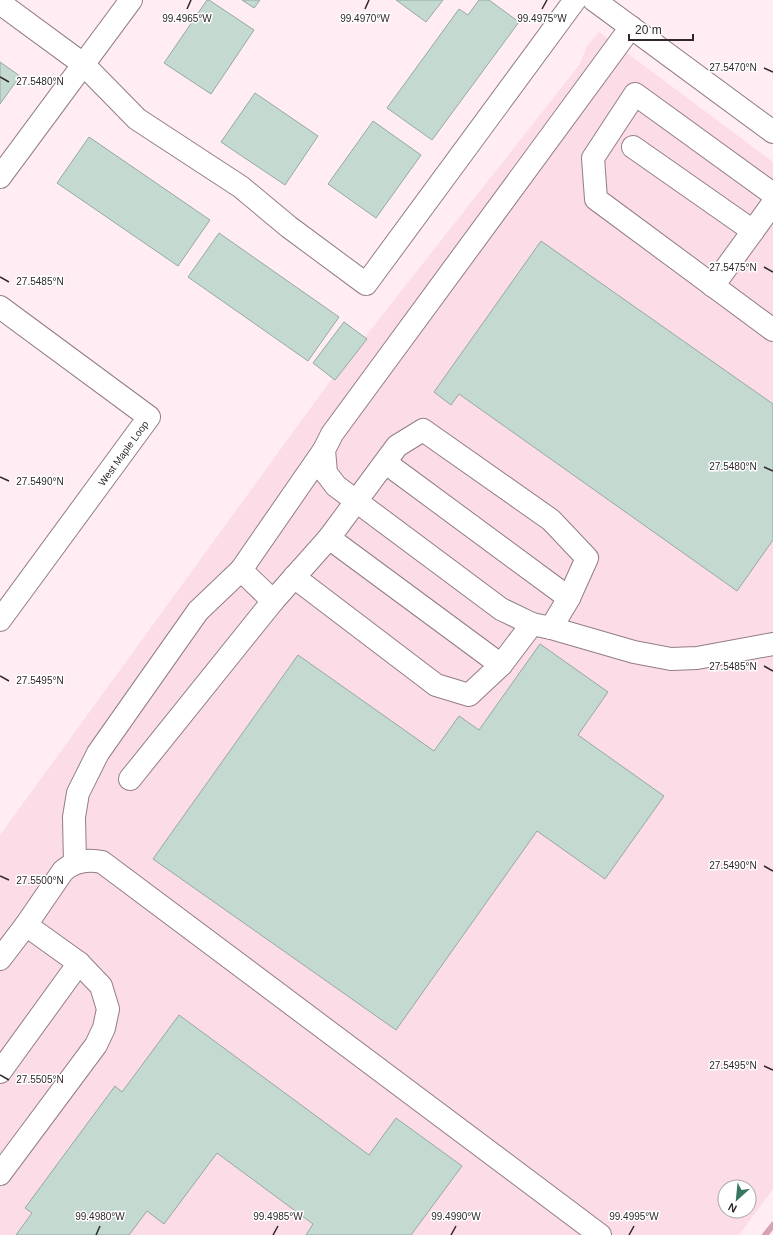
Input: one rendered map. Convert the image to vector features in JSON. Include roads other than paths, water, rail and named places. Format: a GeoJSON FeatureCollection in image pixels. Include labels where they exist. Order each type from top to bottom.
{"type":"FeatureCollection","features":[{"type":"Feature","properties":{"kind":"street"},"geometry":{"type":"LineString","coordinates":[[0,177],[131,0]]}},
{"type":"Feature","properties":{"kind":"street"},"geometry":{"type":"LineString","coordinates":[[0,3],[83,64],[136,119],[241,187],[290,227],[366,284],[575,0]]}},
{"type":"Feature","properties":{"kind":"street"},"geometry":{"type":"LineString","coordinates":[[594,0],[773,132]]}},
{"type":"Feature","properties":{"kind":"street"},"geometry":{"type":"LineString","coordinates":[[75,863],[74,817],[78,793],[98,752],[198,611],[241,570],[324,450],[332,434],[631,27]]}},
{"type":"Feature","properties":{"kind":"street"},"geometry":{"type":"LineString","coordinates":[[773,194],[635,94],[593,158],[596,199],[773,330]]}},
{"type":"Feature","properties":{"kind":"street"},"geometry":{"type":"LineString","coordinates":[[633,147],[753,231]]}},
{"type":"Feature","properties":{"kind":"street"},"geometry":{"type":"LineString","coordinates":[[713,286],[773,203]]}},
{"type":"Feature","properties":{"kind":"street","name":"West Maple Loop"},"geometry":{"type":"LineString","coordinates":[[0,307],[149,417],[0,620]]}},
{"type":"Feature","properties":{"kind":"street"},"geometry":{"type":"LineString","coordinates":[[130,779],[273,601],[294,577],[329,538],[398,446],[423,430],[552,520],[587,558],[569,598],[469,695],[436,685],[294,577]]}},
{"type":"Feature","properties":{"kind":"street"},"geometry":{"type":"LineString","coordinates":[[324,450],[326,473],[336,486],[501,609],[541,626],[634,652],[671,659],[697,658],[773,644]]}},
{"type":"Feature","properties":{"kind":"street"},"geometry":{"type":"LineString","coordinates":[[386,463],[569,598]]}},
{"type":"Feature","properties":{"kind":"street"},"geometry":{"type":"LineString","coordinates":[[329,538],[501,664]]}},
{"type":"Feature","properties":{"kind":"street"},"geometry":{"type":"LineString","coordinates":[[241,570],[273,601]]}},
{"type":"Feature","properties":{"kind":"street"},"geometry":{"type":"LineString","coordinates":[[0,959],[26,925],[63,871],[75,863],[94,861],[102,862],[600,1235]]}},
{"type":"Feature","properties":{"kind":"street"},"geometry":{"type":"LineString","coordinates":[[0,1174],[96,1045],[104,1028],[108,1009],[101,986],[79,963],[26,925]]}},
{"type":"Feature","properties":{"kind":"street"},"geometry":{"type":"LineString","coordinates":[[0,1072],[79,963]]}},
{"type":"Feature","properties":{"kind":"waterway"},"geometry":{"type":"LineString","coordinates":[[765,1235],[773,1225]]}}]}
